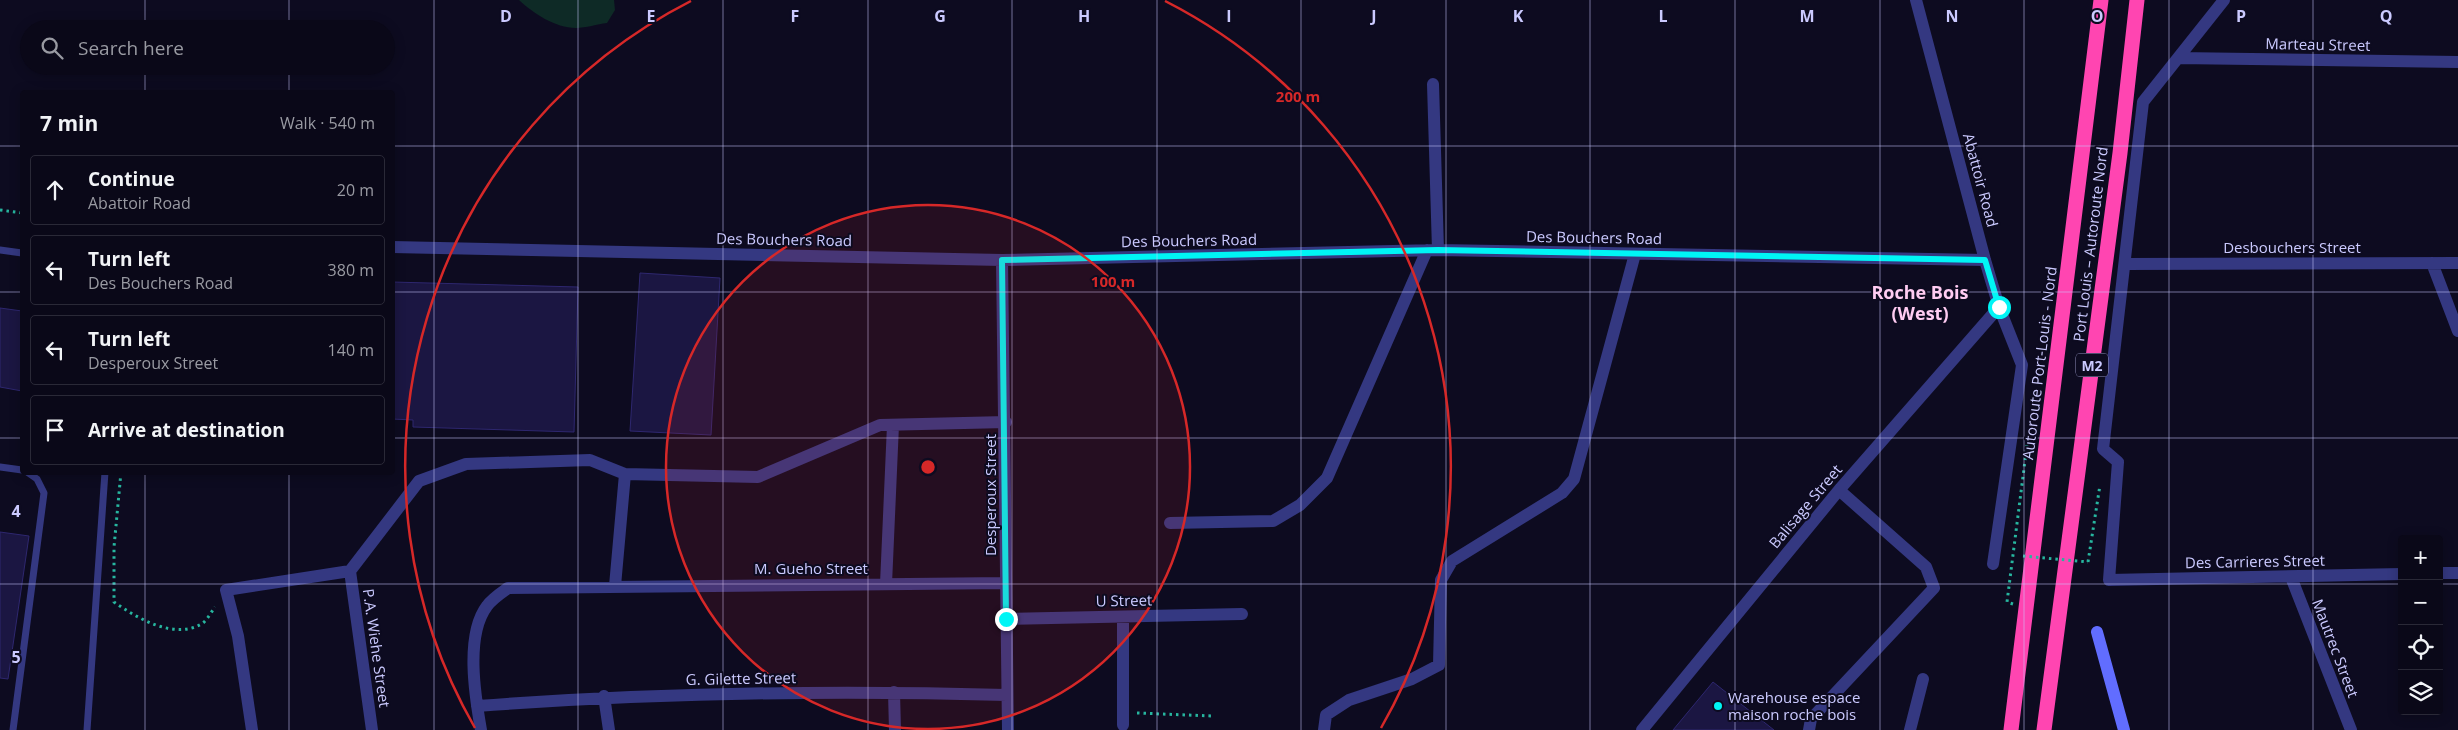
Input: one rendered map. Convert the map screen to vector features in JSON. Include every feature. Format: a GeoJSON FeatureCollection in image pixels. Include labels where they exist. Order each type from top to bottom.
{"type":"FeatureCollection","features":[{"type":"Feature","properties":{"kind":"highway","name":"Autoroute Port-Louis - Nord"},"geometry":{"type":"LineString","coordinates":[[2012,730],[2101,0]]}},
{"type":"Feature","properties":{"kind":"highway","name":"Port Louis – Autoroute Nord"},"geometry":{"type":"LineString","coordinates":[[2044,730],[2138,0]]}},
{"type":"Feature","properties":{"kind":"street","name":"Abattoir Road"},"geometry":{"type":"LineString","coordinates":[[1916,0],[1985,260],[1999,307],[2022,365],[1993,564]]}},
{"type":"Feature","properties":{"kind":"street"},"geometry":{"type":"LineString","coordinates":[[2126,264],[2142,102],[2224,0]]}},
{"type":"Feature","properties":{"kind":"street","name":"Marteau Street"},"geometry":{"type":"LineString","coordinates":[[2178,58],[2458,62]]}},
{"type":"Feature","properties":{"kind":"street"},"geometry":{"type":"LineString","coordinates":[[1170,523],[1273,521],[1300,505],[1327,478],[1433,250],[1433,84]]}},
{"type":"Feature","properties":{"kind":"street","name":"Des Bouchers Road"},"geometry":{"type":"LineString","coordinates":[[395,247],[1002,260],[1433,250],[1985,260]]}},
{"type":"Feature","properties":{"kind":"street"},"geometry":{"type":"LineString","coordinates":[[1324,730],[1326,715],[1349,700],[1412,679],[1439,664],[1441,580],[1452,561],[1562,493],[1574,479],[1635,254]]}},
{"type":"Feature","properties":{"kind":"street","name":"Desperoux Street"},"geometry":{"type":"LineString","coordinates":[[1002,260],[1006,422],[1008,730]]}},
{"type":"Feature","properties":{"kind":"street"},"geometry":{"type":"LineString","coordinates":[[2432,263],[2458,332]]}},
{"type":"Feature","properties":{"kind":"street","name":"Desbouchers Street"},"geometry":{"type":"LineString","coordinates":[[2126,264],[2458,263]]}},
{"type":"Feature","properties":{"kind":"street","name":"Des Carrieres Street"},"geometry":{"type":"LineString","coordinates":[[2126,264],[2103,449],[2118,462],[2109,580],[2398,574]]}},
{"type":"Feature","properties":{"kind":"street","name":"Balisage Street"},"geometry":{"type":"LineString","coordinates":[[1642,730],[1838,490],[1999,307]]}},
{"type":"Feature","properties":{"kind":"street"},"geometry":{"type":"LineString","coordinates":[[252,730],[238,636],[226,590],[350,571],[419,481],[466,464],[590,460],[625,474],[758,477],[880,425],[1006,422]]}},
{"type":"Feature","properties":{"kind":"street"},"geometry":{"type":"LineString","coordinates":[[886,584],[893,425]]}},
{"type":"Feature","properties":{"kind":"street"},"geometry":{"type":"LineString","coordinates":[[615,586],[625,474]]}},
{"type":"Feature","properties":{"kind":"street"},"geometry":{"type":"LineString","coordinates":[[1809,730],[1811,718],[1934,588],[1926,568],[1838,490]]}},
{"type":"Feature","properties":{"kind":"street","name":"P.A. Wiehe Street"},"geometry":{"type":"LineString","coordinates":[[350,571],[372,730]]}},
{"type":"Feature","properties":{"kind":"street"},"geometry":{"type":"LineString","coordinates":[[2443,573],[2458,573]]}},
{"type":"Feature","properties":{"kind":"street","name":"Mautrec Street"},"geometry":{"type":"LineString","coordinates":[[2291,577],[2351,730]]}},
{"type":"Feature","properties":{"kind":"street","name":"M. Gueho Street"},"geometry":{"type":"LineString","coordinates":[[477,706],[473,641],[487,606],[508,588],[1006,584]]}},
{"type":"Feature","properties":{"kind":"street","name":"U Street"},"geometry":{"type":"LineString","coordinates":[[1006,619],[1242,614]]}},
{"type":"Feature","properties":{"kind":"street"},"geometry":{"type":"LineString","coordinates":[[1124,617],[1124,719]]}},
{"type":"Feature","properties":{"kind":"street"},"geometry":{"type":"LineString","coordinates":[[2097,632],[2124,730]]}},
{"type":"Feature","properties":{"kind":"street"},"geometry":{"type":"LineString","coordinates":[[1910,730],[1923,679]]}},
{"type":"Feature","properties":{"kind":"street"},"geometry":{"type":"LineString","coordinates":[[894,692],[894,730]]}},
{"type":"Feature","properties":{"kind":"street","name":"G. Gilette Street"},"geometry":{"type":"LineString","coordinates":[[477,706],[604,696],[894,692],[1007,695]]}},
{"type":"Feature","properties":{"kind":"street"},"geometry":{"type":"LineString","coordinates":[[604,696],[609,730]]}},
{"type":"Feature","properties":{"kind":"street"},"geometry":{"type":"LineString","coordinates":[[477,706],[481,730]]}},
{"type":"Feature","properties":{"kind":"lane"},"geometry":{"type":"LineString","coordinates":[[0,250],[20,253]]}},
{"type":"Feature","properties":{"kind":"lane"},"geometry":{"type":"LineString","coordinates":[[0,467],[20,470]]}},
{"type":"Feature","properties":{"kind":"lane"},"geometry":{"type":"LineString","coordinates":[[13,730],[44,493],[37,479],[31,475]]}},
{"type":"Feature","properties":{"kind":"lane"},"geometry":{"type":"LineString","coordinates":[[87,730],[105,475]]}},
{"type":"Feature","properties":{"kind":"path"},"geometry":{"type":"LineString","coordinates":[[0,210],[20,213]]}},
{"type":"Feature","properties":{"kind":"path"},"geometry":{"type":"LineString","coordinates":[[2016,595],[2014,605],[2007,602],[2027,442]]}},
{"type":"Feature","properties":{"kind":"path"},"geometry":{"type":"LineString","coordinates":[[121,475],[114,547],[114,602],[134,616],[173,630],[187,630],[205,622],[226,590]]}},
{"type":"Feature","properties":{"kind":"path"},"geometry":{"type":"LineString","coordinates":[[2021,566],[2023,556],[2088,562]]}},
{"type":"Feature","properties":{"kind":"path"},"geometry":{"type":"LineString","coordinates":[[1124,719],[1212,716]]}},
{"type":"Feature","properties":{"kind":"green space"},"geometry":{"type":"Polygon","coordinates":[[[519,0],[614,0],[615,10],[607,23],[580,28],[568,27],[552,23],[519,0]]]}},
{"type":"Feature","properties":{"kind":"building"},"geometry":{"type":"Polygon","coordinates":[[[640,273],[720,278],[711,435],[630,431],[640,273]]]}},
{"type":"Feature","properties":{"kind":"building"},"geometry":{"type":"Polygon","coordinates":[[[395,282],[578,287],[574,432],[413,427],[413,420],[395,419],[395,282]]]}},
{"type":"Feature","properties":{"kind":"building"},"geometry":{"type":"Polygon","coordinates":[[[0,308],[20,311],[20,391],[0,387],[0,308]]]}},
{"type":"Feature","properties":{"kind":"building"},"geometry":{"type":"Polygon","coordinates":[[[0,532],[29,536],[8,679],[0,678],[0,532]]]}},
{"type":"Feature","properties":{"kind":"building","name":"Warehouse espace maison roche bois"},"geometry":{"type":"Polygon","coordinates":[[[1713,682],[1774,730],[1673,730],[1713,682]]]}},
{"type":"Feature","properties":{"kind":"place","name":"Warehouse espace maison roche bois"},"geometry":{"type":"Point","coordinates":[1718,706]}},
{"type":"Feature","properties":{"kind":"district","name":"Roche Bois (West)"},"geometry":{"type":"Point","coordinates":[1920,302]}},
{"type":"Feature","properties":{"kind":"route"},"geometry":{"type":"LineString","coordinates":[[1006,619],[1006,422],[1002,260],[1438,250],[1985,260],[1999,307]]}}]}
